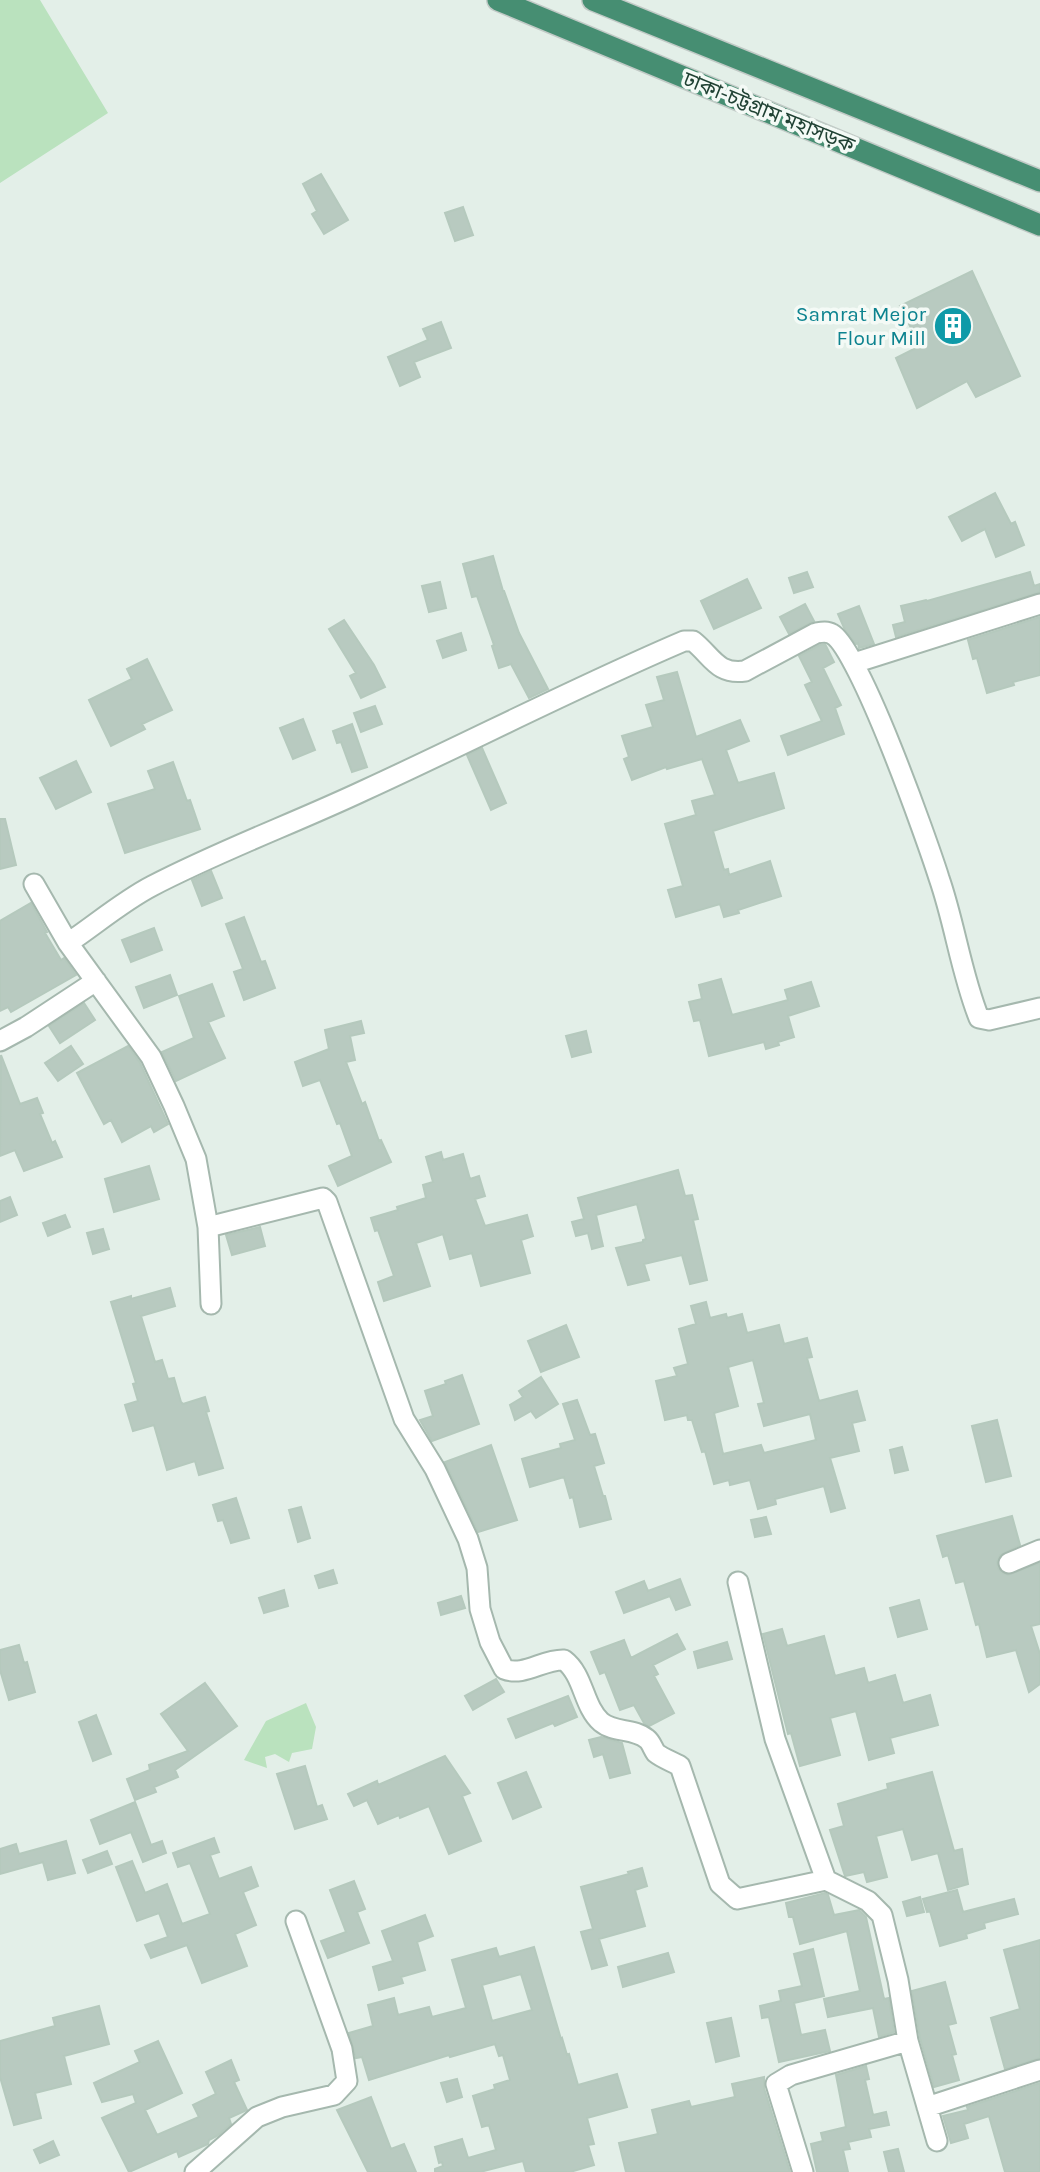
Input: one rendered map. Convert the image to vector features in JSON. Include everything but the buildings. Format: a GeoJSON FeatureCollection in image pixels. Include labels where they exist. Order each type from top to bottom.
{"type":"FeatureCollection","features":[{"type":"Feature","properties":{"kind":"highway","name":"ঢাকা-চট্টগ্রাম মহাসড়ক"},"geometry":{"type":"LineString","coordinates":[[498,0],[1040,225]]}},
{"type":"Feature","properties":{"kind":"highway","name":"ঢাকা-চট্টগ্রাম মহাসড়ক"},"geometry":{"type":"LineString","coordinates":[[593,0],[1040,181]]}},
{"type":"Feature","properties":{"kind":"street"},"geometry":{"type":"LineString","coordinates":[[855,663],[1040,604]]}},
{"type":"Feature","properties":{"kind":"street"},"geometry":{"type":"LineString","coordinates":[[68,943],[149,887],[479,737],[600,677],[684,641],[693,641],[723,670],[732,673],[745,671],[816,633],[825,632],[834,634],[855,663],[882,724],[940,879],[979,1018],[989,1020],[1040,1008]]}},
{"type":"Feature","properties":{"kind":"street"},"geometry":{"type":"LineString","coordinates":[[34,884],[68,943],[151,1057],[174,1106],[195,1159],[208,1227],[211,1304]]}},
{"type":"Feature","properties":{"kind":"street"},"geometry":{"type":"LineString","coordinates":[[0,1041],[96,981]]}},
{"type":"Feature","properties":{"kind":"street"},"geometry":{"type":"LineString","coordinates":[[208,1227],[323,1198],[327,1202],[404,1419],[435,1469],[468,1539],[477,1568],[480,1609],[490,1642],[504,1669],[518,1671],[564,1660],[575,1674],[596,1716],[603,1724],[638,1734],[648,1740],[657,1754],[680,1766],[720,1884],[737,1899],[826,1880],[868,1901],[882,1915],[898,1980],[908,2041],[937,2141]]}},
{"type":"Feature","properties":{"kind":"street"},"geometry":{"type":"LineString","coordinates":[[1009,1563],[1040,1550]]}},
{"type":"Feature","properties":{"kind":"street"},"geometry":{"type":"LineString","coordinates":[[738,1582],[775,1739],[826,1880]]}},
{"type":"Feature","properties":{"kind":"street"},"geometry":{"type":"LineString","coordinates":[[195,2172],[257,2118],[282,2107],[334,2095],[347,2081],[342,2049],[296,1921]]}},
{"type":"Feature","properties":{"kind":"street"},"geometry":{"type":"LineString","coordinates":[[803,2172],[776,2084],[791,2075],[908,2041]]}},
{"type":"Feature","properties":{"kind":"street"},"geometry":{"type":"LineString","coordinates":[[927,2107],[1040,2070]]}},
{"type":"Feature","properties":{"kind":"green space"},"geometry":{"type":"Polygon","coordinates":[[[0,0],[40,0],[108,113],[0,183],[0,0]]]}},
{"type":"Feature","properties":{"kind":"green space"},"geometry":{"type":"Polygon","coordinates":[[[306,1703],[316,1727],[312,1749],[292,1753],[289,1762],[275,1754],[265,1757],[267,1768],[244,1760],[266,1721],[306,1703]]]}},
{"type":"Feature","properties":{"kind":"place","name":"Samrat Mejor Flour Mill"},"geometry":{"type":"Point","coordinates":[953,326]}}]}
